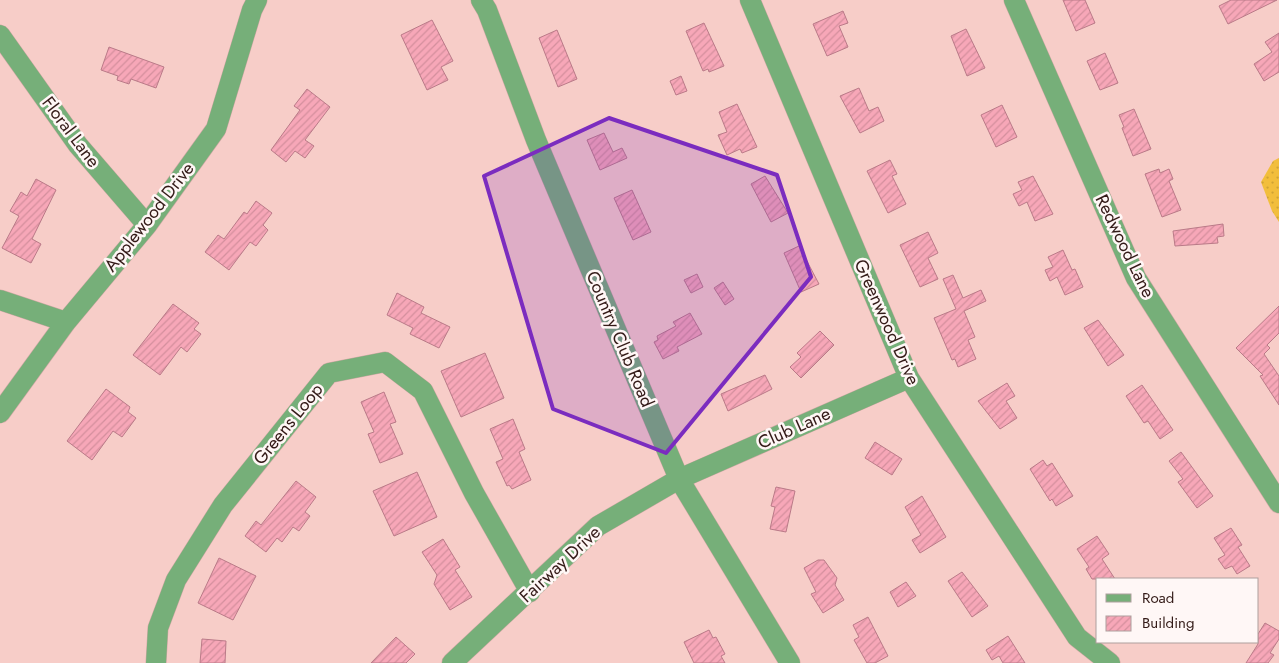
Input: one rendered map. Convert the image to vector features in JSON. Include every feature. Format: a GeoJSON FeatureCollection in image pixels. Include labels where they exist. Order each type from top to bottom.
{"type":"FeatureCollection","features":[{"type":"Feature","properties":{"kind":"street","name":"Applewood Drive"},"geometry":{"type":"LineString","coordinates":[[0,413],[66,322],[147,225],[216,129],[252,10],[258,0]]}},
{"type":"Feature","properties":{"kind":"street","name":"Country Club Road"},"geometry":{"type":"LineString","coordinates":[[481,0],[487,10],[536,140],[679,479],[790,663]]}},
{"type":"Feature","properties":{"kind":"street","name":"Greenwood Drive"},"geometry":{"type":"LineString","coordinates":[[750,0],[909,378],[1077,637],[1110,663]]}},
{"type":"Feature","properties":{"kind":"street","name":"Redwood Lane"},"geometry":{"type":"LineString","coordinates":[[1014,0],[1136,278],[1279,503]]}},
{"type":"Feature","properties":{"kind":"street","name":"Floral Lane"},"geometry":{"type":"LineString","coordinates":[[0,35],[78,145],[147,225]]}},
{"type":"Feature","properties":{"kind":"street"},"geometry":{"type":"LineString","coordinates":[[0,300],[66,322]]}},
{"type":"Feature","properties":{"kind":"street","name":"Greens Loop"},"geometry":{"type":"LineString","coordinates":[[156,663],[158,628],[176,580],[223,505],[329,373],[385,362],[424,390],[474,492],[530,592]]}},
{"type":"Feature","properties":{"kind":"street","name":"Club Lane"},"geometry":{"type":"LineString","coordinates":[[679,479],[909,378]]}},
{"type":"Feature","properties":{"kind":"street","name":"Fairway Drive"},"geometry":{"type":"LineString","coordinates":[[452,663],[530,592],[598,526],[679,479]]}},
{"type":"Feature","properties":{"kind":"highlighted area"},"geometry":{"type":"Polygon","coordinates":[[[609,118],[777,175],[811,277],[666,453],[553,409],[484,176],[609,118]]]}},
{"type":"Feature","properties":{"kind":"shaded area"},"geometry":{"type":"Polygon","coordinates":[[[1279,158],[1279,222],[1272,211],[1261,182],[1273,161],[1279,158]]]}},
{"type":"Feature","properties":{"kind":"building"},"geometry":{"type":"Polygon","coordinates":[[[1063,0],[1085,0],[1095,23],[1076,31],[1063,0]]]}},
{"type":"Feature","properties":{"kind":"building"},"geometry":{"type":"Polygon","coordinates":[[[1231,0],[1277,0],[1228,24],[1219,6],[1231,0]]]}},
{"type":"Feature","properties":{"kind":"building"},"geometry":{"type":"Polygon","coordinates":[[[843,11],[848,23],[839,26],[848,47],[827,56],[813,24],[843,11]]]}},
{"type":"Feature","properties":{"kind":"building"},"geometry":{"type":"Polygon","coordinates":[[[432,20],[453,61],[441,67],[448,80],[427,90],[401,35],[432,20]]]}},
{"type":"Feature","properties":{"kind":"building"},"geometry":{"type":"Polygon","coordinates":[[[704,23],[724,66],[709,72],[708,69],[703,71],[686,31],[704,23]]]}},
{"type":"Feature","properties":{"kind":"building"},"geometry":{"type":"Polygon","coordinates":[[[966,29],[985,68],[967,76],[951,36],[966,29]]]}},
{"type":"Feature","properties":{"kind":"building"},"geometry":{"type":"Polygon","coordinates":[[[557,30],[577,79],[558,87],[539,38],[557,30]]]}},
{"type":"Feature","properties":{"kind":"building"},"geometry":{"type":"Polygon","coordinates":[[[1279,33],[1279,72],[1264,81],[1254,64],[1272,52],[1265,42],[1279,33]]]}},
{"type":"Feature","properties":{"kind":"building"},"geometry":{"type":"Polygon","coordinates":[[[109,47],[164,67],[156,88],[131,79],[129,84],[117,80],[118,76],[101,70],[109,47]]]}},
{"type":"Feature","properties":{"kind":"building"},"geometry":{"type":"Polygon","coordinates":[[[1105,53],[1118,83],[1100,90],[1087,61],[1105,53]]]}},
{"type":"Feature","properties":{"kind":"building"},"geometry":{"type":"Polygon","coordinates":[[[681,76],[687,91],[676,95],[670,81],[681,76]]]}},
{"type":"Feature","properties":{"kind":"building"},"geometry":{"type":"Polygon","coordinates":[[[859,88],[869,111],[878,107],[884,121],[860,133],[840,96],[859,88]]]}},
{"type":"Feature","properties":{"kind":"building"},"geometry":{"type":"Polygon","coordinates":[[[307,89],[330,107],[305,140],[314,146],[305,158],[295,151],[286,162],[271,150],[300,110],[294,106],[307,89]]]}},
{"type":"Feature","properties":{"kind":"building"},"geometry":{"type":"Polygon","coordinates":[[[737,104],[757,147],[742,153],[740,149],[727,155],[718,135],[727,132],[719,112],[737,104]]]}},
{"type":"Feature","properties":{"kind":"building"},"geometry":{"type":"Polygon","coordinates":[[[1002,105],[1017,137],[996,147],[981,115],[1002,105]]]}},
{"type":"Feature","properties":{"kind":"building"},"geometry":{"type":"Polygon","coordinates":[[[1134,109],[1151,149],[1133,156],[1119,115],[1134,109]]]}},
{"type":"Feature","properties":{"kind":"building"},"geometry":{"type":"Polygon","coordinates":[[[604,133],[613,152],[622,148],[627,158],[600,170],[587,140],[604,133]]]}},
{"type":"Feature","properties":{"kind":"building"},"geometry":{"type":"Polygon","coordinates":[[[890,160],[897,174],[892,176],[906,204],[888,213],[867,171],[890,160]]]}},
{"type":"Feature","properties":{"kind":"building"},"geometry":{"type":"Polygon","coordinates":[[[1159,169],[1160,173],[1169,169],[1173,179],[1169,181],[1181,210],[1162,217],[1145,174],[1159,169]]]}},
{"type":"Feature","properties":{"kind":"building"},"geometry":{"type":"Polygon","coordinates":[[[765,176],[788,213],[771,222],[751,184],[765,176]]]}},
{"type":"Feature","properties":{"kind":"building"},"geometry":{"type":"Polygon","coordinates":[[[1033,176],[1053,214],[1035,221],[1027,202],[1019,206],[1013,194],[1022,190],[1018,182],[1033,176]]]}},
{"type":"Feature","properties":{"kind":"building"},"geometry":{"type":"Polygon","coordinates":[[[36,179],[56,190],[32,239],[41,244],[31,263],[2,248],[19,216],[10,211],[21,192],[27,196],[36,179]]]}},
{"type":"Feature","properties":{"kind":"building"},"geometry":{"type":"Polygon","coordinates":[[[632,190],[651,232],[633,240],[614,198],[632,190]]]}},
{"type":"Feature","properties":{"kind":"building"},"geometry":{"type":"Polygon","coordinates":[[[256,201],[272,213],[263,225],[268,230],[256,246],[250,242],[229,270],[205,252],[218,235],[224,239],[244,212],[247,214],[256,201]]]}},
{"type":"Feature","properties":{"kind":"building"},"geometry":{"type":"Polygon","coordinates":[[[1223,224],[1224,236],[1217,237],[1218,243],[1175,246],[1173,231],[1223,224]]]}},
{"type":"Feature","properties":{"kind":"building"},"geometry":{"type":"Polygon","coordinates":[[[928,232],[938,253],[928,258],[938,279],[920,287],[900,245],[928,232]]]}},
{"type":"Feature","properties":{"kind":"building"},"geometry":{"type":"Polygon","coordinates":[[[799,246],[819,284],[801,292],[784,253],[799,246]]]}},
{"type":"Feature","properties":{"kind":"building"},"geometry":{"type":"Polygon","coordinates":[[[1063,250],[1072,270],[1075,269],[1083,287],[1065,295],[1057,277],[1050,281],[1045,270],[1053,267],[1048,257],[1063,250]]]}},
{"type":"Feature","properties":{"kind":"building"},"geometry":{"type":"Polygon","coordinates":[[[697,274],[703,287],[691,293],[684,280],[697,274]]]}},
{"type":"Feature","properties":{"kind":"building"},"geometry":{"type":"Polygon","coordinates":[[[953,275],[963,298],[981,290],[986,301],[964,311],[975,337],[968,340],[976,359],[958,367],[955,359],[952,360],[934,318],[956,309],[943,279],[953,275]]]}},
{"type":"Feature","properties":{"kind":"building"},"geometry":{"type":"Polygon","coordinates":[[[723,282],[734,299],[725,305],[714,288],[723,282]]]}},
{"type":"Feature","properties":{"kind":"building"},"geometry":{"type":"Polygon","coordinates":[[[397,293],[424,307],[421,313],[450,327],[439,348],[410,334],[413,328],[387,315],[397,293]]]}},
{"type":"Feature","properties":{"kind":"building"},"geometry":{"type":"Polygon","coordinates":[[[173,304],[199,323],[194,329],[201,334],[187,352],[181,347],[160,375],[133,355],[173,304]]]}},
{"type":"Feature","properties":{"kind":"building"},"geometry":{"type":"Polygon","coordinates":[[[1279,306],[1279,333],[1267,345],[1270,348],[1264,354],[1279,376],[1279,405],[1260,376],[1263,375],[1236,348],[1279,306]]]}},
{"type":"Feature","properties":{"kind":"building"},"geometry":{"type":"Polygon","coordinates":[[[690,313],[702,334],[677,347],[679,351],[663,359],[654,342],[658,340],[657,336],[676,326],[673,322],[690,313]]]}},
{"type":"Feature","properties":{"kind":"building"},"geometry":{"type":"Polygon","coordinates":[[[1098,320],[1124,355],[1108,366],[1084,328],[1098,320]]]}},
{"type":"Feature","properties":{"kind":"building"},"geometry":{"type":"Polygon","coordinates":[[[820,331],[834,345],[801,378],[790,367],[801,357],[797,353],[820,331]]]}},
{"type":"Feature","properties":{"kind":"building"},"geometry":{"type":"Polygon","coordinates":[[[485,353],[504,398],[461,417],[441,371],[485,353]]]}},
{"type":"Feature","properties":{"kind":"building"},"geometry":{"type":"Polygon","coordinates":[[[765,375],[772,389],[728,411],[721,394],[765,375]]]}},
{"type":"Feature","properties":{"kind":"building"},"geometry":{"type":"Polygon","coordinates":[[[1007,383],[1015,396],[1006,401],[1017,418],[1000,429],[978,401],[1007,383]]]}},
{"type":"Feature","properties":{"kind":"building"},"geometry":{"type":"Polygon","coordinates":[[[1142,385],[1173,430],[1160,439],[1148,421],[1144,423],[1126,396],[1142,385]]]}},
{"type":"Feature","properties":{"kind":"building"},"geometry":{"type":"Polygon","coordinates":[[[106,389],[130,407],[128,412],[136,418],[122,437],[113,431],[92,460],[67,441],[106,389]]]}},
{"type":"Feature","properties":{"kind":"building"},"geometry":{"type":"Polygon","coordinates":[[[384,392],[396,422],[390,424],[403,454],[380,463],[368,434],[374,432],[361,402],[384,392]]]}},
{"type":"Feature","properties":{"kind":"building"},"geometry":{"type":"Polygon","coordinates":[[[513,419],[525,449],[519,452],[531,480],[512,489],[509,485],[507,486],[496,462],[503,459],[490,429],[513,419]]]}},
{"type":"Feature","properties":{"kind":"building"},"geometry":{"type":"Polygon","coordinates":[[[875,442],[902,459],[892,475],[865,458],[875,442]]]}},
{"type":"Feature","properties":{"kind":"building"},"geometry":{"type":"Polygon","coordinates":[[[1181,452],[1213,496],[1197,508],[1178,482],[1183,479],[1169,461],[1181,452]]]}},
{"type":"Feature","properties":{"kind":"building"},"geometry":{"type":"Polygon","coordinates":[[[1043,460],[1047,466],[1052,463],[1073,496],[1056,506],[1052,499],[1050,501],[1030,469],[1043,460]]]}},
{"type":"Feature","properties":{"kind":"building"},"geometry":{"type":"Polygon","coordinates":[[[417,472],[437,517],[394,536],[373,491],[417,472]]]}},
{"type":"Feature","properties":{"kind":"building"},"geometry":{"type":"Polygon","coordinates":[[[296,481],[316,497],[305,512],[310,516],[299,531],[293,527],[282,542],[277,538],[266,552],[245,536],[256,521],[261,525],[296,481]]]}},
{"type":"Feature","properties":{"kind":"building"},"geometry":{"type":"Polygon","coordinates":[[[776,487],[795,491],[786,532],[770,529],[775,507],[771,506],[776,487]]]}},
{"type":"Feature","properties":{"kind":"building"},"geometry":{"type":"Polygon","coordinates":[[[922,496],[946,537],[920,553],[912,540],[921,535],[905,507],[922,496]]]}},
{"type":"Feature","properties":{"kind":"building"},"geometry":{"type":"Polygon","coordinates":[[[1231,528],[1242,545],[1238,547],[1250,566],[1237,574],[1232,566],[1225,569],[1218,559],[1225,555],[1214,538],[1231,528]]]}},
{"type":"Feature","properties":{"kind":"building"},"geometry":{"type":"Polygon","coordinates":[[[1097,536],[1109,554],[1102,559],[1114,578],[1092,579],[1086,569],[1089,567],[1077,549],[1097,536]]]}},
{"type":"Feature","properties":{"kind":"building"},"geometry":{"type":"Polygon","coordinates":[[[443,539],[460,567],[455,570],[472,597],[450,610],[434,584],[437,575],[422,552],[443,539]]]}},
{"type":"Feature","properties":{"kind":"building"},"geometry":{"type":"Polygon","coordinates":[[[219,558],[256,576],[233,620],[198,603],[219,558]]]}},
{"type":"Feature","properties":{"kind":"building"},"geometry":{"type":"Polygon","coordinates":[[[818,560],[824,560],[837,578],[835,585],[844,600],[823,613],[811,594],[816,592],[804,568],[818,560]]]}},
{"type":"Feature","properties":{"kind":"building"},"geometry":{"type":"Polygon","coordinates":[[[962,572],[988,606],[972,617],[948,581],[962,572]]]}},
{"type":"Feature","properties":{"kind":"building"},"geometry":{"type":"Polygon","coordinates":[[[906,582],[916,596],[898,607],[890,592],[906,582]]]}},
{"type":"Feature","properties":{"kind":"building"},"geometry":{"type":"Polygon","coordinates":[[[868,617],[888,656],[875,663],[867,663],[854,640],[859,637],[853,625],[868,617]]]}},
{"type":"Feature","properties":{"kind":"building"},"geometry":{"type":"Polygon","coordinates":[[[1265,623],[1279,631],[1279,639],[1270,653],[1274,655],[1268,663],[1246,663],[1259,643],[1259,632],[1265,623]]]}},
{"type":"Feature","properties":{"kind":"building"},"geometry":{"type":"Polygon","coordinates":[[[709,630],[713,638],[716,637],[725,654],[721,656],[725,663],[694,663],[684,642],[709,630]]]}},
{"type":"Feature","properties":{"kind":"building"},"geometry":{"type":"Polygon","coordinates":[[[1008,636],[1025,663],[1003,663],[999,656],[992,660],[986,650],[1008,636]]]}},
{"type":"Feature","properties":{"kind":"building"},"geometry":{"type":"Polygon","coordinates":[[[396,637],[415,654],[406,663],[371,663],[396,637]]]}},
{"type":"Feature","properties":{"kind":"building"},"geometry":{"type":"Polygon","coordinates":[[[202,639],[226,641],[225,663],[200,663],[202,639]]]}}]}
